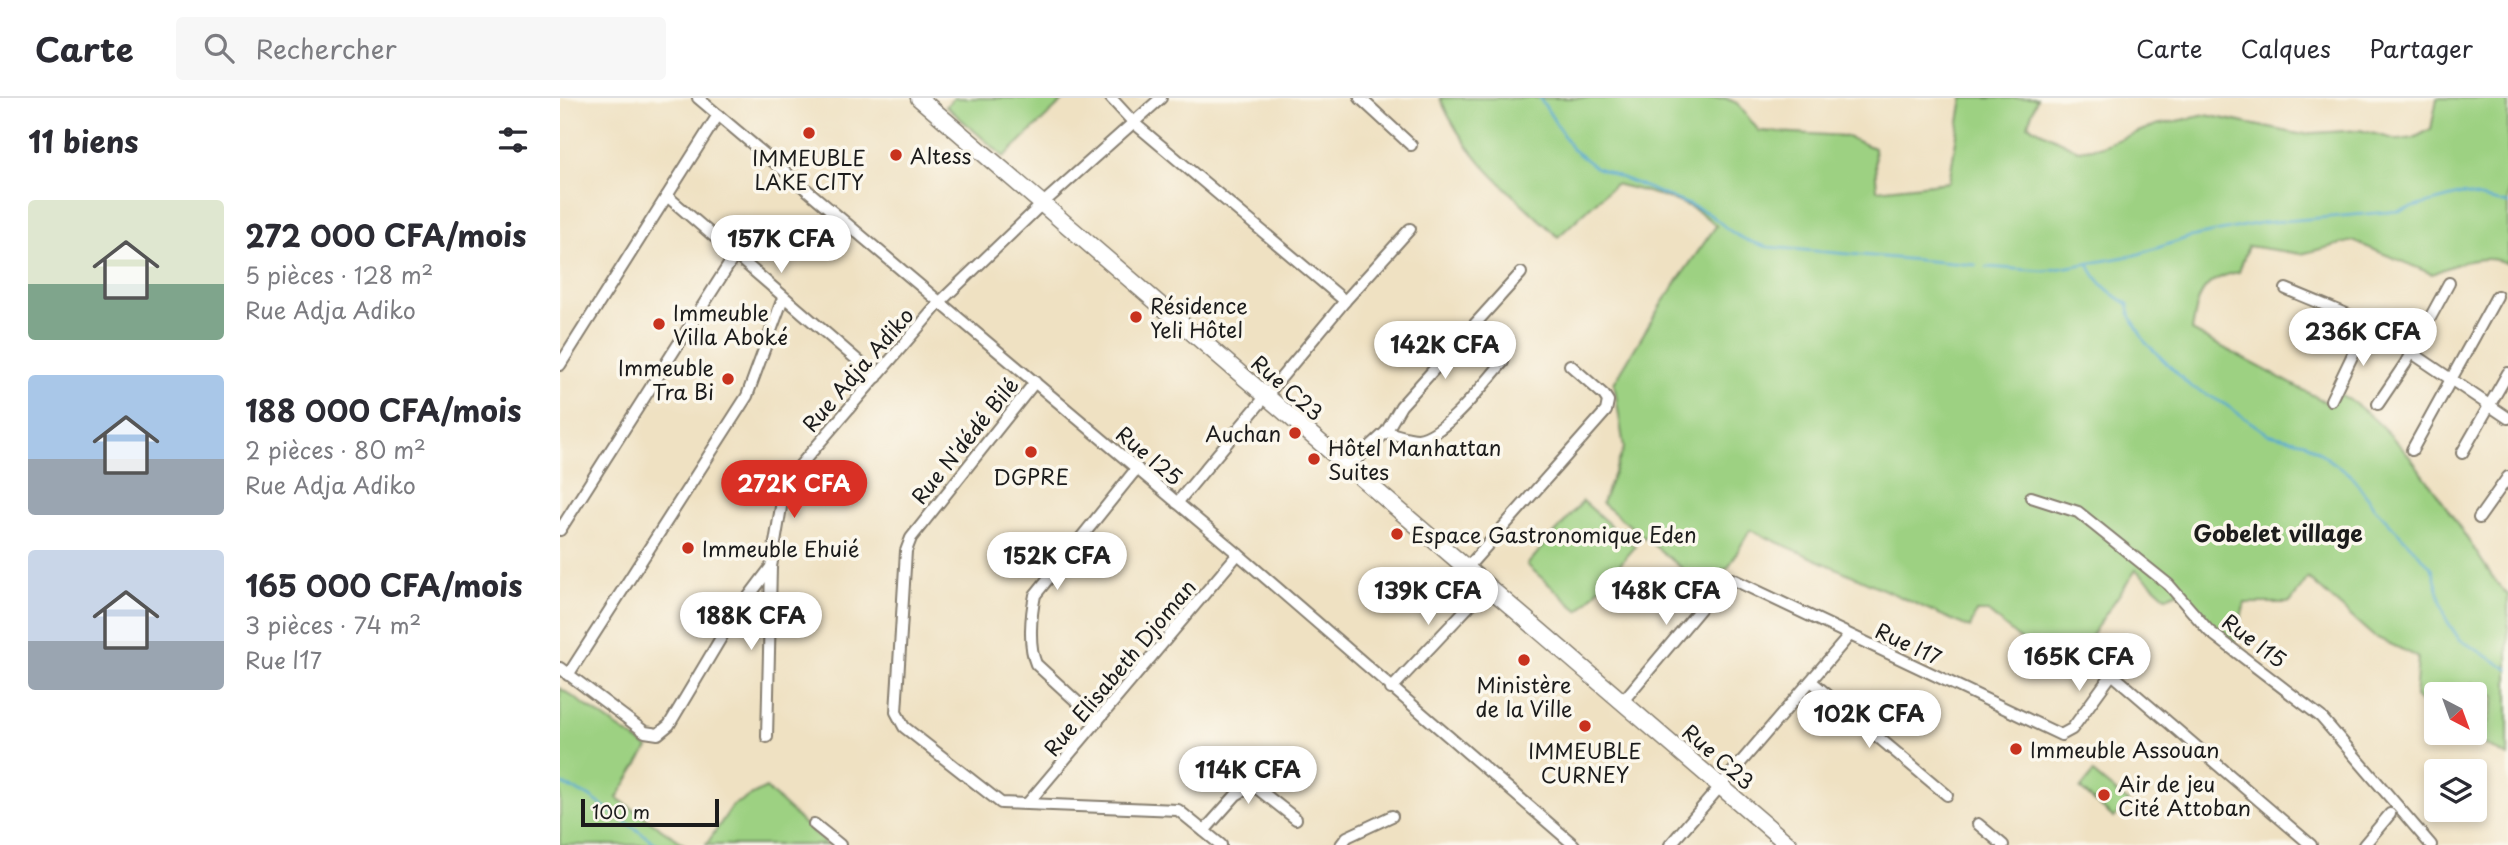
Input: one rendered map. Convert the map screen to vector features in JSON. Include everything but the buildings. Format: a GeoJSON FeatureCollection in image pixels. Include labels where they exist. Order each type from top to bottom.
{"type":"FeatureCollection","features":[{"type":"Feature","properties":{"kind":"street","name":"Rue I25"},"geometry":{"type":"LineString","coordinates":[[698,98],[1238,554],[1572,845]]}},
{"type":"Feature","properties":{"kind":"street"},"geometry":{"type":"LineString","coordinates":[[1111,98],[1134,123],[1346,300]]}},
{"type":"Feature","properties":{"kind":"street","name":"Rue Adja Adiko"},"geometry":{"type":"LineString","coordinates":[[564,671],[645,732],[658,734],[669,726],[734,616],[771,567],[785,483],[941,301],[1042,204],[1161,98]]}},
{"type":"Feature","properties":{"kind":"street"},"geometry":{"type":"LineString","coordinates":[[1360,98],[1411,145]]}},
{"type":"Feature","properties":{"kind":"street","name":"Rue C23"},"geometry":{"type":"LineString","coordinates":[[926,100],[1042,204],[1789,845]]}},
{"type":"Feature","properties":{"kind":"street"},"geometry":{"type":"LineString","coordinates":[[560,365],[718,115]]}},
{"type":"Feature","properties":{"kind":"street"},"geometry":{"type":"LineString","coordinates":[[667,196],[877,377]]}},
{"type":"Feature","properties":{"kind":"street"},"geometry":{"type":"LineString","coordinates":[[1177,503],[1346,300],[1410,229]]}},
{"type":"Feature","properties":{"kind":"street"},"geometry":{"type":"LineString","coordinates":[[560,530],[735,255]]}},
{"type":"Feature","properties":{"kind":"street"},"geometry":{"type":"LineString","coordinates":[[1348,467],[1386,432],[1401,407],[1521,273]]}},
{"type":"Feature","properties":{"kind":"street"},"geometry":{"type":"LineString","coordinates":[[2378,404],[2411,353],[2449,283]]}},
{"type":"Feature","properties":{"kind":"street"},"geometry":{"type":"LineString","coordinates":[[2286,289],[2368,323],[2508,418]]}},
{"type":"Feature","properties":{"kind":"street"},"geometry":{"type":"LineString","coordinates":[[2412,450],[2497,296]]}},
{"type":"Feature","properties":{"kind":"street"},"geometry":{"type":"LineString","coordinates":[[564,671],[747,396],[783,298]]}},
{"type":"Feature","properties":{"kind":"street"},"geometry":{"type":"LineString","coordinates":[[2331,400],[2368,323]]}},
{"type":"Feature","properties":{"kind":"street"},"geometry":{"type":"LineString","coordinates":[[1386,432],[1410,438],[1430,435],[1460,410],[1503,362]]}},
{"type":"Feature","properties":{"kind":"street"},"geometry":{"type":"LineString","coordinates":[[1467,568],[1606,411],[1608,401],[1604,395],[1570,365]]}},
{"type":"Feature","properties":{"kind":"street"},"geometry":{"type":"LineString","coordinates":[[2462,453],[2487,414],[2489,405],[2508,373]]}},
{"type":"Feature","properties":{"kind":"street","name":"Rue N'dédé Bilé"},"geometry":{"type":"LineString","coordinates":[[1035,382],[911,538],[906,551],[896,712],[904,727],[1001,803],[1178,810],[1221,845]]}},
{"type":"Feature","properties":{"kind":"street"},"geometry":{"type":"LineString","coordinates":[[1098,721],[1036,664],[1032,655],[1033,604],[1035,595],[1137,468]]}},
{"type":"Feature","properties":{"kind":"street"},"geometry":{"type":"LineString","coordinates":[[2479,519],[2508,477]]}},
{"type":"Feature","properties":{"kind":"street","name":"Rue I15"},"geometry":{"type":"LineString","coordinates":[[2031,497],[2078,512],[2169,585],[2209,631],[2321,717],[2431,845]]}},
{"type":"Feature","properties":{"kind":"street","name":"Rue Elisabeth Djoman"},"geometry":{"type":"LineString","coordinates":[[1028,803],[1238,554]]}},
{"type":"Feature","properties":{"kind":"street"},"geometry":{"type":"LineString","coordinates":[[767,737],[771,567]]}},
{"type":"Feature","properties":{"kind":"street","name":"Rue I17"},"geometry":{"type":"LineString","coordinates":[[1623,701],[1728,579],[2060,735],[2072,729],[2112,674],[2311,845]]}},
{"type":"Feature","properties":{"kind":"street"},"geometry":{"type":"LineString","coordinates":[[1391,689],[1488,586]]}},
{"type":"Feature","properties":{"kind":"street"},"geometry":{"type":"LineString","coordinates":[[1670,845],[1849,636]]}},
{"type":"Feature","properties":{"kind":"street"},"geometry":{"type":"LineString","coordinates":[[1811,681],[1947,795]]}},
{"type":"Feature","properties":{"kind":"street"},"geometry":{"type":"LineString","coordinates":[[1204,831],[1236,795],[1250,787],[1258,789],[1296,820]]}},
{"type":"Feature","properties":{"kind":"street"},"geometry":{"type":"LineString","coordinates":[[2364,845],[2390,814]]}},
{"type":"Feature","properties":{"kind":"street"},"geometry":{"type":"LineString","coordinates":[[1341,845],[1347,837],[1392,816]]}},
{"type":"Feature","properties":{"kind":"street"},"geometry":{"type":"LineString","coordinates":[[814,824],[840,845]]}},
{"type":"Feature","properties":{"kind":"street"},"geometry":{"type":"LineString","coordinates":[[1978,824],[2003,845]]}},
{"type":"Feature","properties":{"kind":"green space"},"geometry":{"type":"Polygon","coordinates":[[[954,98],[1066,98],[1004,157],[946,106],[954,98]]]}},
{"type":"Feature","properties":{"kind":"green space"},"geometry":{"type":"Polygon","coordinates":[[[1440,98],[1725,98],[1737,103],[1759,131],[1845,136],[1874,148],[1877,190],[1949,182],[1963,98],[2037,98],[2028,125],[2078,150],[2099,147],[2156,125],[2206,115],[2299,134],[2360,130],[2398,140],[2414,138],[2431,129],[2437,98],[2508,98],[2508,264],[2480,259],[2460,263],[2432,274],[2353,241],[2301,254],[2248,246],[2239,272],[2216,279],[2203,291],[2196,308],[2192,331],[2331,405],[2340,394],[2364,410],[2386,431],[2427,479],[2496,582],[2508,595],[2508,757],[2487,746],[2487,725],[2495,697],[2487,692],[2487,682],[2424,682],[2424,704],[2415,697],[2418,657],[2373,636],[2308,578],[2290,603],[2245,603],[2233,647],[2178,592],[2166,597],[2136,570],[2068,669],[2028,646],[1988,612],[1976,612],[1970,628],[1750,530],[1728,568],[1699,582],[1602,503],[1624,448],[1614,383],[1662,303],[1716,226],[1706,217],[1682,204],[1656,194],[1615,184],[1558,237],[1491,174],[1450,119],[1440,98]]]}},
{"type":"Feature","properties":{"kind":"green space"},"geometry":{"type":"Polygon","coordinates":[[[1583,501],[1635,547],[1579,611],[1527,565],[1583,501]]]}},
{"type":"Feature","properties":{"kind":"green space"},"geometry":{"type":"Polygon","coordinates":[[[560,688],[648,748],[617,798],[685,845],[560,845],[560,688]]]}},
{"type":"Feature","properties":{"kind":"green space","name":"Air de jeu Cité Attoban"},"geometry":{"type":"Polygon","coordinates":[[[2093,773],[2128,802],[2114,818],[2080,789],[2093,773]]]}},
{"type":"Feature","properties":{"kind":"green space"},"geometry":{"type":"Polygon","coordinates":[[[766,788],[827,845],[706,845],[733,805],[766,788]]]}},
{"type":"Feature","properties":{"kind":"waterway"},"geometry":{"type":"LineString","coordinates":[[1540,98],[1572,149],[1595,167],[1702,210],[1747,240],[1768,247],[1976,265]]}},
{"type":"Feature","properties":{"kind":"waterway"},"geometry":{"type":"LineString","coordinates":[[1987,267],[2045,271],[2136,255],[2190,237],[2260,223],[2399,211],[2462,194],[2508,204]]}},
{"type":"Feature","properties":{"kind":"waterway"},"geometry":{"type":"LineString","coordinates":[[2089,264],[2105,287],[2128,304],[2131,317],[2145,342],[2190,386],[2223,403],[2268,434],[2305,442],[2352,476],[2374,507],[2432,568],[2446,619],[2459,639],[2508,669]]}},
{"type":"Feature","properties":{"kind":"waterway"},"geometry":{"type":"LineString","coordinates":[[560,783],[589,796],[658,845]]}},
{"type":"Feature","properties":{"kind":"place","name":"IMMEUBLE LAKE CITY"},"geometry":{"type":"Point","coordinates":[809,133]}},
{"type":"Feature","properties":{"kind":"place","name":"Altess"},"geometry":{"type":"Point","coordinates":[896,155]}},
{"type":"Feature","properties":{"kind":"place","name":"Résidence Yeli Hôtel"},"geometry":{"type":"Point","coordinates":[1136,317]}},
{"type":"Feature","properties":{"kind":"place","name":"Immeuble Villa Aboké"},"geometry":{"type":"Point","coordinates":[659,324]}},
{"type":"Feature","properties":{"kind":"place","name":"Immeuble Tra Bi"},"geometry":{"type":"Point","coordinates":[728,379]}},
{"type":"Feature","properties":{"kind":"place","name":"Auchan"},"geometry":{"type":"Point","coordinates":[1295,433]}},
{"type":"Feature","properties":{"kind":"place","name":"DGPRE"},"geometry":{"type":"Point","coordinates":[1031,452]}},
{"type":"Feature","properties":{"kind":"place","name":"Hôtel Manhattan Suites"},"geometry":{"type":"Point","coordinates":[1314,459]}},
{"type":"Feature","properties":{"kind":"place","name":"Espace Gastronomique Eden"},"geometry":{"type":"Point","coordinates":[1397,534]}},
{"type":"Feature","properties":{"kind":"place","name":"Immeuble Ehuié"},"geometry":{"type":"Point","coordinates":[688,548]}},
{"type":"Feature","properties":{"kind":"place","name":"Ministère de la Ville"},"geometry":{"type":"Point","coordinates":[1524,660]}},
{"type":"Feature","properties":{"kind":"place","name":"IMMEUBLE CURNEY"},"geometry":{"type":"Point","coordinates":[1585,726]}},
{"type":"Feature","properties":{"kind":"place","name":"Immeuble Assouan"},"geometry":{"type":"Point","coordinates":[2016,749]}},
{"type":"Feature","properties":{"kind":"place","name":"Air de jeu Cité Attoban"},"geometry":{"type":"Point","coordinates":[2104,795]}},
{"type":"Feature","properties":{"kind":"district","name":"Gobelet village"},"geometry":{"type":"Point","coordinates":[2278,532]}}]}
